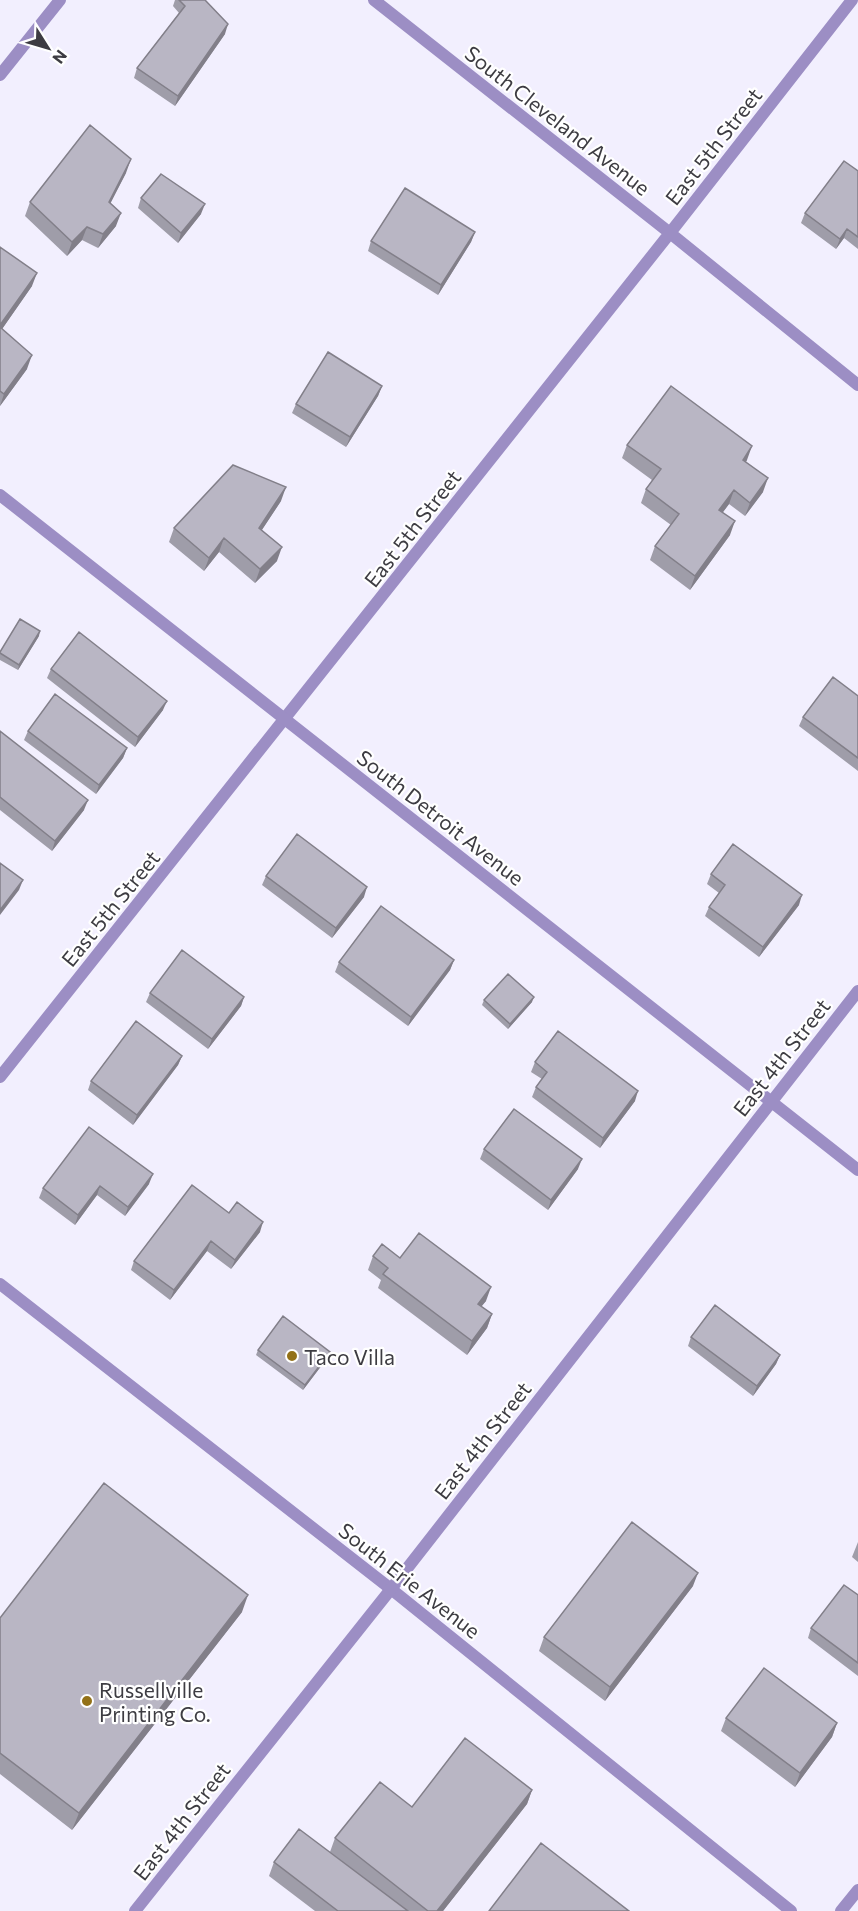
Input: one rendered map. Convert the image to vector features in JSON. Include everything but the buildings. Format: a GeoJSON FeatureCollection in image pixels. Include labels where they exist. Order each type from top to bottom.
{"type":"FeatureCollection","features":[{"type":"Feature","properties":{"kind":"street"},"geometry":{"type":"LineString","coordinates":[[0,75],[60,0]]}},
{"type":"Feature","properties":{"kind":"street","name":"South Cleveland Avenue"},"geometry":{"type":"LineString","coordinates":[[374,0],[670,233],[858,385]]}},
{"type":"Feature","properties":{"kind":"street","name":"East 5th Street"},"geometry":{"type":"LineString","coordinates":[[0,1077],[286,719],[852,0]]}},
{"type":"Feature","properties":{"kind":"street","name":"South Detroit Avenue"},"geometry":{"type":"LineString","coordinates":[[0,495],[858,1170]]}},
{"type":"Feature","properties":{"kind":"street","name":"East 4th Street"},"geometry":{"type":"LineString","coordinates":[[135,1911],[391,1589],[858,991]]}},
{"type":"Feature","properties":{"kind":"street","name":"South Erie Avenue"},"geometry":{"type":"LineString","coordinates":[[0,1284],[391,1589],[791,1911]]}},
{"type":"Feature","properties":{"kind":"street"},"geometry":{"type":"LineString","coordinates":[[842,1911],[858,1890]]}},
{"type":"Feature","properties":{"kind":"place","name":"Taco Villa"},"geometry":{"type":"Point","coordinates":[292,1356]}},
{"type":"Feature","properties":{"kind":"place","name":"Russellville Printing Co."},"geometry":{"type":"Point","coordinates":[87,1701]}}]}
